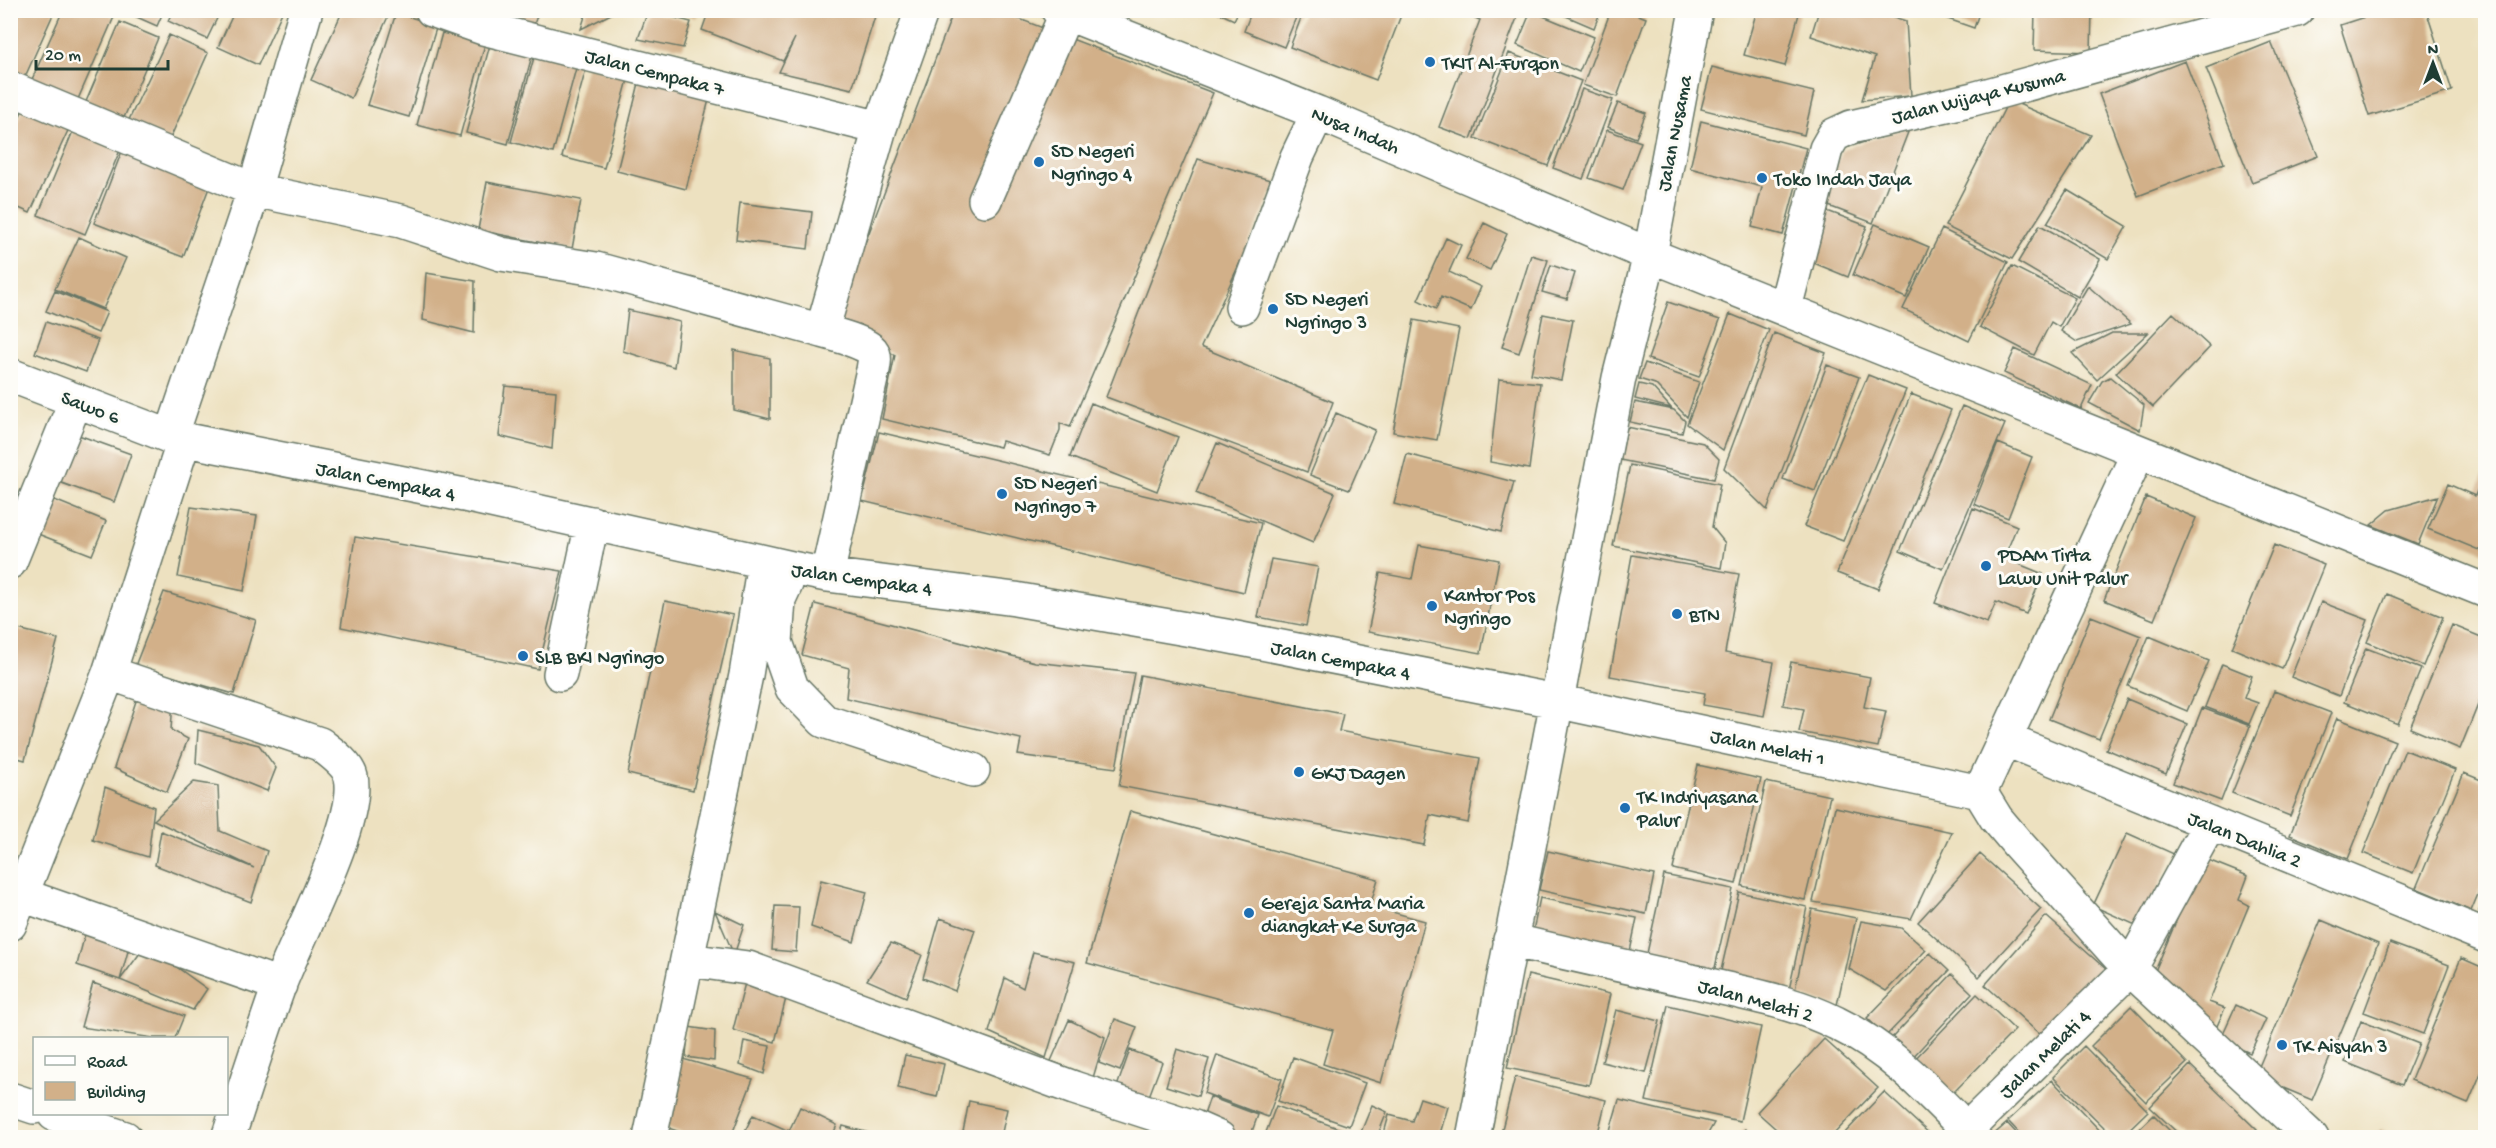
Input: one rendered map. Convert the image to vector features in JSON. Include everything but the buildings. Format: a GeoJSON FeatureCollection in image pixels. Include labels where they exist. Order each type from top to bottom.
{"type":"FeatureCollection","features":[{"type":"Feature","properties":{"kind":"street"},"geometry":{"type":"LineString","coordinates":[[280,985],[16,910],[109,673],[306,10]]}},
{"type":"Feature","properties":{"kind":"street","name":"Jalan Cempaka 7"},"geometry":{"type":"LineString","coordinates":[[432,10],[483,28],[880,128]]}},
{"type":"Feature","properties":{"kind":"street"},"geometry":{"type":"LineString","coordinates":[[822,331],[880,128],[922,10]]}},
{"type":"Feature","properties":{"kind":"street","name":"Jalan Nusama"},"geometry":{"type":"LineString","coordinates":[[1473,1137],[1619,378],[1650,255],[1696,10]]}},
{"type":"Feature","properties":{"kind":"street","name":"Jalan Wijaya Kusuma"},"geometry":{"type":"LineString","coordinates":[[1785,308],[1818,176],[1826,149],[1834,135],[1851,127],[1973,99],[2297,10]]}},
{"type":"Feature","properties":{"kind":"street"},"geometry":{"type":"LineString","coordinates":[[986,200],[1062,12]]}},
{"type":"Feature","properties":{"kind":"street","name":"Nusa Indah"},"geometry":{"type":"LineString","coordinates":[[1062,12],[1318,113],[1650,255],[2486,591]]}},
{"type":"Feature","properties":{"kind":"street"},"geometry":{"type":"LineString","coordinates":[[10,88],[254,190],[401,221],[501,254],[596,269],[822,331],[866,346],[872,350],[873,370],[827,575]]}},
{"type":"Feature","properties":{"kind":"street"},"geometry":{"type":"LineString","coordinates":[[1242,307],[1297,158],[1318,113]]}},
{"type":"Feature","properties":{"kind":"street","name":"Sawo 6"},"geometry":{"type":"LineString","coordinates":[[10,375],[177,438]]}},
{"type":"Feature","properties":{"kind":"street"},"geometry":{"type":"LineString","coordinates":[[10,562],[76,400]]}},
{"type":"Feature","properties":{"kind":"street","name":"Jalan Cempaka 4"},"geometry":{"type":"LineString","coordinates":[[177,438],[464,495],[827,575],[1016,599],[1556,701]]}},
{"type":"Feature","properties":{"kind":"street"},"geometry":{"type":"LineString","coordinates":[[2138,453],[1980,792],[1996,818],[2130,969],[2294,1132]]}},
{"type":"Feature","properties":{"kind":"street"},"geometry":{"type":"LineString","coordinates":[[560,674],[592,524]]}},
{"type":"Feature","properties":{"kind":"street"},"geometry":{"type":"LineString","coordinates":[[778,565],[779,599],[776,642],[792,688],[824,722],[973,770]]}},
{"type":"Feature","properties":{"kind":"street"},"geometry":{"type":"LineString","coordinates":[[650,1137],[746,675],[778,565]]}},
{"type":"Feature","properties":{"kind":"street"},"geometry":{"type":"LineString","coordinates":[[109,673],[320,744],[334,755],[351,774],[352,796],[342,836],[280,985],[228,1137]]}},
{"type":"Feature","properties":{"kind":"street","name":"Jalan Melati 1"},"geometry":{"type":"LineString","coordinates":[[1556,701],[1980,792]]}},
{"type":"Feature","properties":{"kind":"street","name":"Jalan Dahlia 2"},"geometry":{"type":"LineString","coordinates":[[2004,739],[2486,936]]}},
{"type":"Feature","properties":{"kind":"street","name":"Jalan Melati 4"},"geometry":{"type":"LineString","coordinates":[[1962,1133],[2130,969],[2210,824]]}},
{"type":"Feature","properties":{"kind":"street","name":"Jalan Melati 2"},"geometry":{"type":"LineString","coordinates":[[1510,940],[1736,991],[1800,1008],[1837,1023],[1877,1048],[1917,1078],[1962,1133]]}},
{"type":"Feature","properties":{"kind":"street"},"geometry":{"type":"LineString","coordinates":[[688,960],[748,968],[1074,1088],[1219,1137]]}},
{"type":"Feature","properties":{"kind":"street"},"geometry":{"type":"LineString","coordinates":[[10,1099],[33,1107]]}},
{"type":"Feature","properties":{"kind":"street"},"geometry":{"type":"LineString","coordinates":[[60,1115],[125,1137]]}},
{"type":"Feature","properties":{"kind":"place","name":"TKIT Al-Furqon"},"geometry":{"type":"Point","coordinates":[1430,62]}},
{"type":"Feature","properties":{"kind":"place","name":"SD Negeri Ngringo 4"},"geometry":{"type":"Point","coordinates":[1039,162]}},
{"type":"Feature","properties":{"kind":"place","name":"Toko Indah Jaya"},"geometry":{"type":"Point","coordinates":[1762,178]}},
{"type":"Feature","properties":{"kind":"place","name":"SD Negeri Ngringo 3"},"geometry":{"type":"Point","coordinates":[1273,309]}},
{"type":"Feature","properties":{"kind":"place","name":"SD Negeri Ngringo 7"},"geometry":{"type":"Point","coordinates":[1002,494]}},
{"type":"Feature","properties":{"kind":"place","name":"PDAM Tirta Lawu Unit Palur"},"geometry":{"type":"Point","coordinates":[1986,566]}},
{"type":"Feature","properties":{"kind":"place","name":"Kantor Pos Ngringo"},"geometry":{"type":"Point","coordinates":[1432,606]}},
{"type":"Feature","properties":{"kind":"place","name":"BTN"},"geometry":{"type":"Point","coordinates":[1677,614]}},
{"type":"Feature","properties":{"kind":"place","name":"SLB BKI Ngringo"},"geometry":{"type":"Point","coordinates":[523,656]}},
{"type":"Feature","properties":{"kind":"place","name":"GKJ Dagen"},"geometry":{"type":"Point","coordinates":[1299,772]}},
{"type":"Feature","properties":{"kind":"place","name":"TK Indriyasana Palur"},"geometry":{"type":"Point","coordinates":[1625,808]}},
{"type":"Feature","properties":{"kind":"place","name":"Gereja Santa Maria diangkat Ke Surga"},"geometry":{"type":"Point","coordinates":[1249,913]}},
{"type":"Feature","properties":{"kind":"place","name":"TK Aisyah 3"},"geometry":{"type":"Point","coordinates":[2282,1045]}}]}
